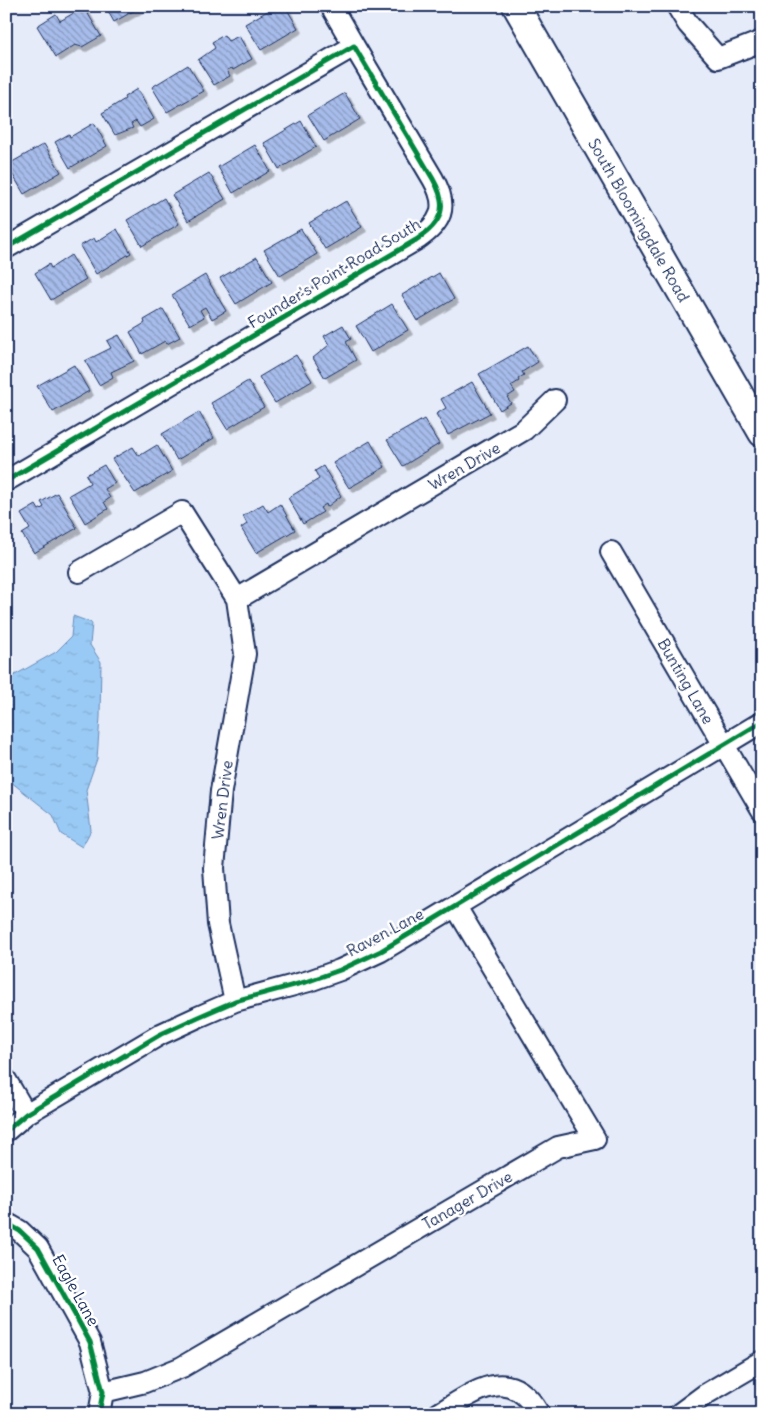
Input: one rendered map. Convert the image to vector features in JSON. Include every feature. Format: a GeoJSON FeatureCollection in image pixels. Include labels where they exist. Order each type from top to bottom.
{"type":"FeatureCollection","features":[{"type":"Feature","properties":{"kind":"main road","name":"South Bloomingdale Road"},"geometry":{"type":"LineString","coordinates":[[516,6],[759,422]]}},
{"type":"Feature","properties":{"kind":"street","name":"Founder's Point Road South"},"geometry":{"type":"LineString","coordinates":[[6,481],[406,246],[433,227],[438,219],[442,204],[438,187],[331,6]]}},
{"type":"Feature","properties":{"kind":"street"},"geometry":{"type":"LineString","coordinates":[[677,6],[717,64],[762,41]]}},
{"type":"Feature","properties":{"kind":"street"},"geometry":{"type":"LineString","coordinates":[[6,248],[354,46]]}},
{"type":"Feature","properties":{"kind":"street","name":"Wren Drive"},"geometry":{"type":"LineString","coordinates":[[237,599],[524,430],[555,400]]}},
{"type":"Feature","properties":{"kind":"street","name":"Wren Drive"},"geometry":{"type":"LineString","coordinates":[[79,572],[182,512],[237,599],[245,654],[221,791],[214,868],[218,924],[235,1000]]}},
{"type":"Feature","properties":{"kind":"street","name":"Bunting Lane"},"geometry":{"type":"LineString","coordinates":[[611,552],[762,810]]}},
{"type":"Feature","properties":{"kind":"street","name":"Raven Lane"},"geometry":{"type":"LineString","coordinates":[[6,1131],[26,1114],[161,1034],[235,1000],[309,981],[340,970],[381,951],[762,722]]}},
{"type":"Feature","properties":{"kind":"street","name":"Tanager Drive"},"geometry":{"type":"LineString","coordinates":[[103,1392],[145,1382],[182,1367],[558,1147],[595,1139],[456,907]]}},
{"type":"Feature","properties":{"kind":"street"},"geometry":{"type":"LineString","coordinates":[[6,1080],[26,1114]]}},
{"type":"Feature","properties":{"kind":"street","name":"Eagle Lane"},"geometry":{"type":"LineString","coordinates":[[6,1223],[20,1231],[38,1248],[90,1342],[103,1392],[99,1414]]}},
{"type":"Feature","properties":{"kind":"street"},"geometry":{"type":"LineString","coordinates":[[679,1414],[706,1394],[762,1361]]}},
{"type":"Feature","properties":{"kind":"street"},"geometry":{"type":"LineString","coordinates":[[438,1414],[479,1390],[496,1384],[518,1388],[533,1402],[539,1414]]}},
{"type":"Feature","properties":{"kind":"water"},"geometry":{"type":"Polygon","coordinates":[[[73,616],[92,623],[90,645],[101,662],[97,759],[86,790],[91,830],[82,847],[61,834],[53,815],[6,778],[6,680],[56,652],[71,637],[73,616]]]}},
{"type":"Feature","properties":{"kind":"building"},"geometry":{"type":"Polygon","coordinates":[[[105,6],[142,6],[114,22],[105,6]]]}},
{"type":"Feature","properties":{"kind":"building"},"geometry":{"type":"Polygon","coordinates":[[[276,6],[285,6],[298,28],[261,50],[245,24],[276,6]]]}},
{"type":"Feature","properties":{"kind":"building"},"geometry":{"type":"Polygon","coordinates":[[[84,7],[101,36],[82,47],[75,45],[56,57],[37,26],[56,14],[60,21],[84,7]]]}},
{"type":"Feature","properties":{"kind":"building"},"geometry":{"type":"Polygon","coordinates":[[[224,35],[228,41],[239,36],[252,59],[233,70],[232,68],[227,70],[230,76],[214,85],[198,60],[215,48],[212,42],[224,35]]]}},
{"type":"Feature","properties":{"kind":"building"},"geometry":{"type":"Polygon","coordinates":[[[188,65],[204,91],[167,112],[152,87],[188,65]]]}},
{"type":"Feature","properties":{"kind":"building"},"geometry":{"type":"Polygon","coordinates":[[[137,89],[154,119],[140,127],[136,121],[131,124],[133,128],[115,135],[102,113],[137,89]]]}},
{"type":"Feature","properties":{"kind":"building"},"geometry":{"type":"Polygon","coordinates":[[[345,93],[360,119],[324,141],[308,115],[345,93]]]}},
{"type":"Feature","properties":{"kind":"building"},"geometry":{"type":"Polygon","coordinates":[[[301,121],[316,147],[279,169],[264,143],[301,121]]]}},
{"type":"Feature","properties":{"kind":"building"},"geometry":{"type":"Polygon","coordinates":[[[94,123],[107,146],[70,168],[55,142],[69,134],[70,137],[94,123]]]}},
{"type":"Feature","properties":{"kind":"building"},"geometry":{"type":"Polygon","coordinates":[[[44,144],[61,172],[24,194],[7,165],[44,144]]]}},
{"type":"Feature","properties":{"kind":"building"},"geometry":{"type":"Polygon","coordinates":[[[255,145],[270,171],[233,193],[218,167],[255,145]]]}},
{"type":"Feature","properties":{"kind":"building"},"geometry":{"type":"Polygon","coordinates":[[[209,173],[225,199],[188,221],[172,195],[209,173]]]}},
{"type":"Feature","properties":{"kind":"building"},"geometry":{"type":"Polygon","coordinates":[[[164,198],[179,224],[142,246],[127,220],[164,198]]]}},
{"type":"Feature","properties":{"kind":"building"},"geometry":{"type":"Polygon","coordinates":[[[346,201],[362,227],[325,249],[309,223],[346,201]]]}},
{"type":"Feature","properties":{"kind":"building"},"geometry":{"type":"Polygon","coordinates":[[[117,229],[131,253],[96,274],[80,246],[94,238],[96,242],[117,229]]]}},
{"type":"Feature","properties":{"kind":"building"},"geometry":{"type":"Polygon","coordinates":[[[301,229],[317,254],[280,276],[264,250],[301,229]]]}},
{"type":"Feature","properties":{"kind":"building"},"geometry":{"type":"Polygon","coordinates":[[[71,255],[86,279],[51,300],[35,273],[49,264],[51,268],[71,255]]]}},
{"type":"Feature","properties":{"kind":"building"},"geometry":{"type":"Polygon","coordinates":[[[257,257],[272,282],[236,304],[220,278],[257,257]]]}},
{"type":"Feature","properties":{"kind":"building"},"geometry":{"type":"Polygon","coordinates":[[[439,273],[454,299],[417,321],[402,295],[439,273]]]}},
{"type":"Feature","properties":{"kind":"building"},"geometry":{"type":"Polygon","coordinates":[[[205,275],[226,311],[212,319],[205,307],[200,310],[204,317],[190,325],[172,295],[205,275]]]}},
{"type":"Feature","properties":{"kind":"building"},"geometry":{"type":"Polygon","coordinates":[[[392,304],[408,330],[371,352],[356,326],[392,304]]]}},
{"type":"Feature","properties":{"kind":"building"},"geometry":{"type":"Polygon","coordinates":[[[163,309],[180,337],[167,344],[165,341],[142,354],[130,332],[145,323],[144,320],[163,309]]]}},
{"type":"Feature","properties":{"kind":"building"},"geometry":{"type":"Polygon","coordinates":[[[343,325],[351,339],[346,342],[356,360],[325,378],[313,358],[329,345],[324,336],[343,325]]]}},
{"type":"Feature","properties":{"kind":"building"},"geometry":{"type":"Polygon","coordinates":[[[119,335],[134,361],[111,372],[113,377],[99,385],[85,361],[111,348],[107,341],[119,335]]]}},
{"type":"Feature","properties":{"kind":"building"},"geometry":{"type":"Polygon","coordinates":[[[528,346],[538,362],[522,372],[524,375],[511,386],[515,392],[507,397],[511,403],[500,410],[479,374],[528,346]]]}},
{"type":"Feature","properties":{"kind":"building"},"geometry":{"type":"Polygon","coordinates":[[[296,355],[312,381],[275,403],[259,377],[296,355]]]}},
{"type":"Feature","properties":{"kind":"building"},"geometry":{"type":"Polygon","coordinates":[[[74,365],[89,391],[53,412],[37,386],[74,365]]]}},
{"type":"Feature","properties":{"kind":"building"},"geometry":{"type":"Polygon","coordinates":[[[248,381],[264,407],[227,429],[211,403],[248,381]]]}},
{"type":"Feature","properties":{"kind":"building"},"geometry":{"type":"Polygon","coordinates":[[[472,382],[490,413],[448,435],[436,414],[446,408],[441,399],[472,382]]]}},
{"type":"Feature","properties":{"kind":"building"},"geometry":{"type":"Polygon","coordinates":[[[199,412],[214,438],[177,460],[162,434],[199,412]]]}},
{"type":"Feature","properties":{"kind":"building"},"geometry":{"type":"Polygon","coordinates":[[[424,419],[439,444],[403,466],[387,440],[424,419]]]}},
{"type":"Feature","properties":{"kind":"building"},"geometry":{"type":"Polygon","coordinates":[[[370,441],[385,467],[349,488],[333,463],[370,441]]]}},
{"type":"Feature","properties":{"kind":"building"},"geometry":{"type":"Polygon","coordinates":[[[157,445],[172,471],[135,493],[112,459],[133,447],[139,456],[157,445]]]}},
{"type":"Feature","properties":{"kind":"building"},"geometry":{"type":"Polygon","coordinates":[[[104,465],[115,483],[105,489],[110,498],[104,502],[108,509],[85,523],[69,495],[90,483],[86,475],[104,465]]]}},
{"type":"Feature","properties":{"kind":"building"},"geometry":{"type":"Polygon","coordinates":[[[323,466],[341,496],[327,507],[326,504],[320,508],[323,512],[303,524],[288,498],[319,479],[315,471],[323,466]]]}},
{"type":"Feature","properties":{"kind":"building"},"geometry":{"type":"Polygon","coordinates":[[[57,493],[77,528],[34,553],[22,534],[30,529],[21,514],[36,505],[39,510],[44,507],[41,502],[57,493]]]}},
{"type":"Feature","properties":{"kind":"building"},"geometry":{"type":"Polygon","coordinates":[[[263,504],[268,512],[280,504],[295,530],[256,553],[241,528],[247,524],[243,516],[263,504]]]}},
{"type":"Feature","properties":{"kind":"cycle path"},"geometry":{"type":"LineString","coordinates":[[6,248],[354,46],[433,179],[438,189],[442,206],[437,221],[425,234],[416,240],[6,481]]}},
{"type":"Feature","properties":{"kind":"cycle path"},"geometry":{"type":"LineString","coordinates":[[6,1131],[26,1114],[161,1034],[235,1001],[309,981],[340,970],[381,951],[762,722]]}},
{"type":"Feature","properties":{"kind":"cycle path"},"geometry":{"type":"LineString","coordinates":[[6,1223],[20,1231],[38,1248],[90,1342],[103,1392],[99,1414]]}}]}
